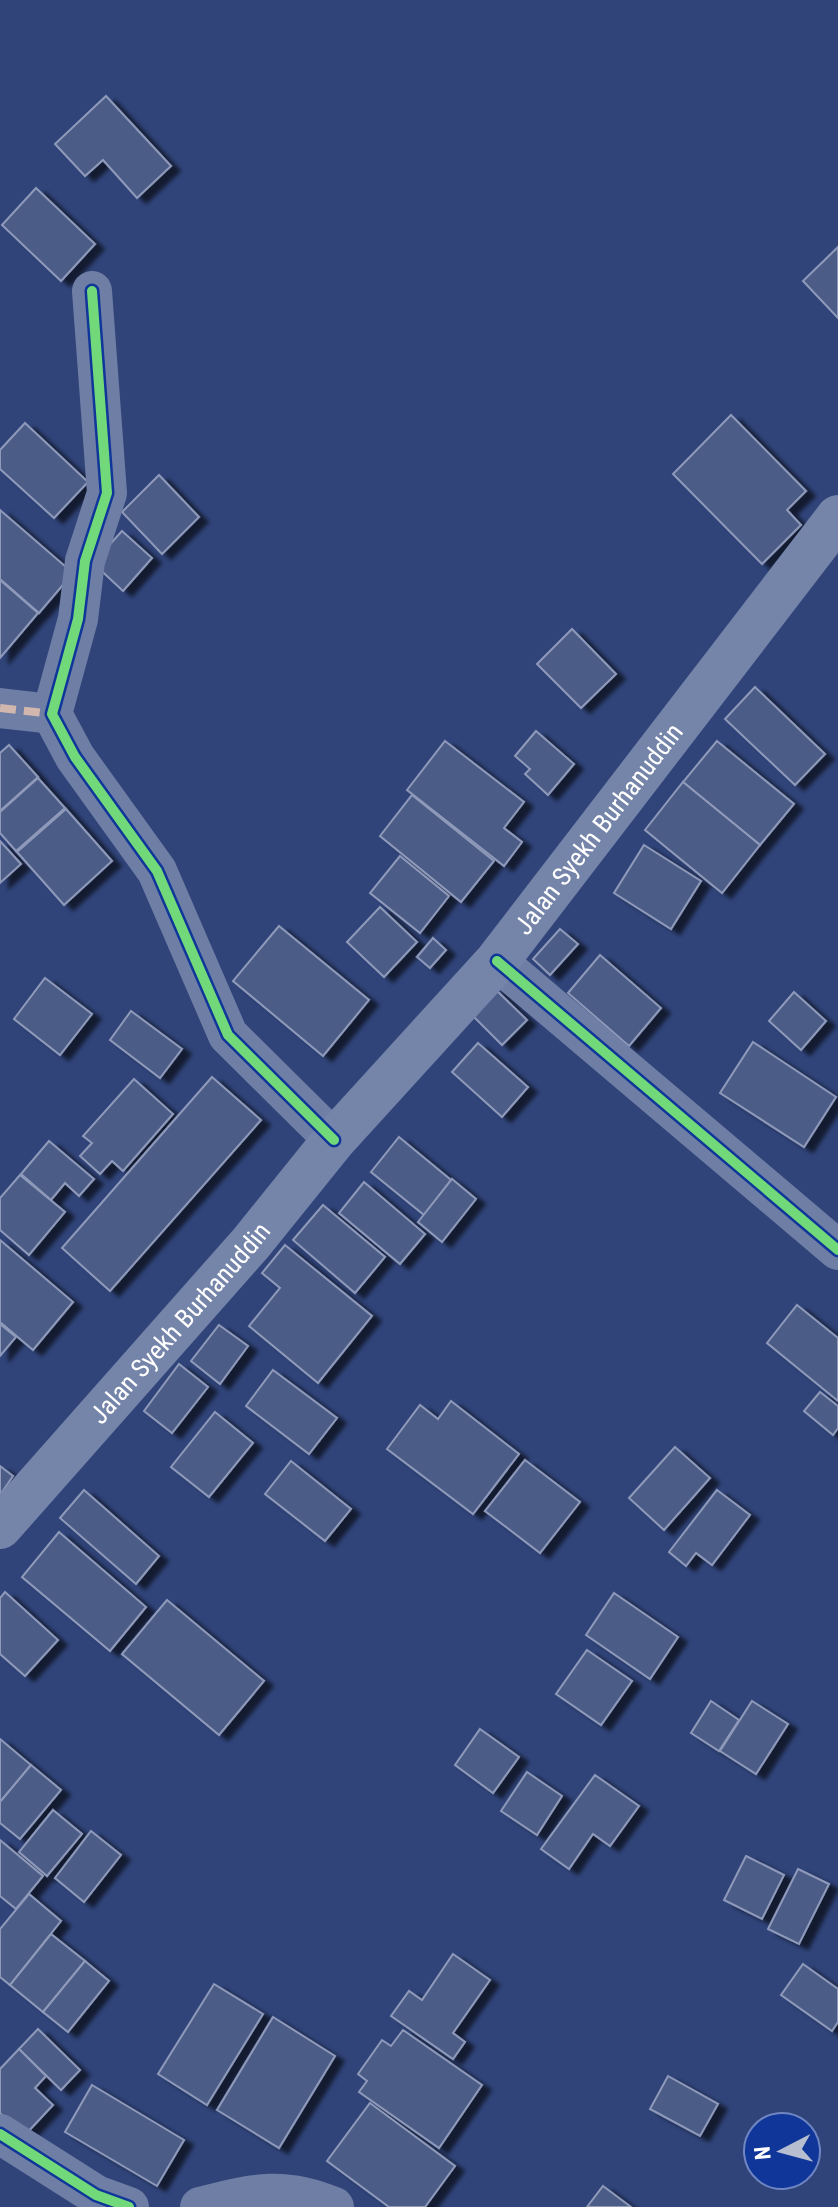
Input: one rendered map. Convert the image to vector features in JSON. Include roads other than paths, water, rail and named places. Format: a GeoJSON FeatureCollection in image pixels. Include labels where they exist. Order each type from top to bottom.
{"type":"FeatureCollection","features":[{"type":"Feature","properties":{"kind":"main road","name":"Jalan Syekh Burhanuddin"},"geometry":{"type":"LineString","coordinates":[[0,1527],[221,1278],[334,1140],[497,961],[838,517]]}},
{"type":"Feature","properties":{"kind":"street"},"geometry":{"type":"LineString","coordinates":[[92,291],[107,493],[85,561],[78,619],[52,714],[75,757],[157,871],[228,1035],[334,1140]]}},
{"type":"Feature","properties":{"kind":"street"},"geometry":{"type":"LineString","coordinates":[[0,708],[52,714]]}},
{"type":"Feature","properties":{"kind":"street"},"geometry":{"type":"LineString","coordinates":[[497,961],[838,1250]]}},
{"type":"Feature","properties":{"kind":"street"},"geometry":{"type":"LineString","coordinates":[[0,2134],[96,2195],[129,2207]]}},
{"type":"Feature","properties":{"kind":"street"},"geometry":{"type":"LineString","coordinates":[[200,2207],[240,2197],[285,2191],[334,2207]]}}]}
